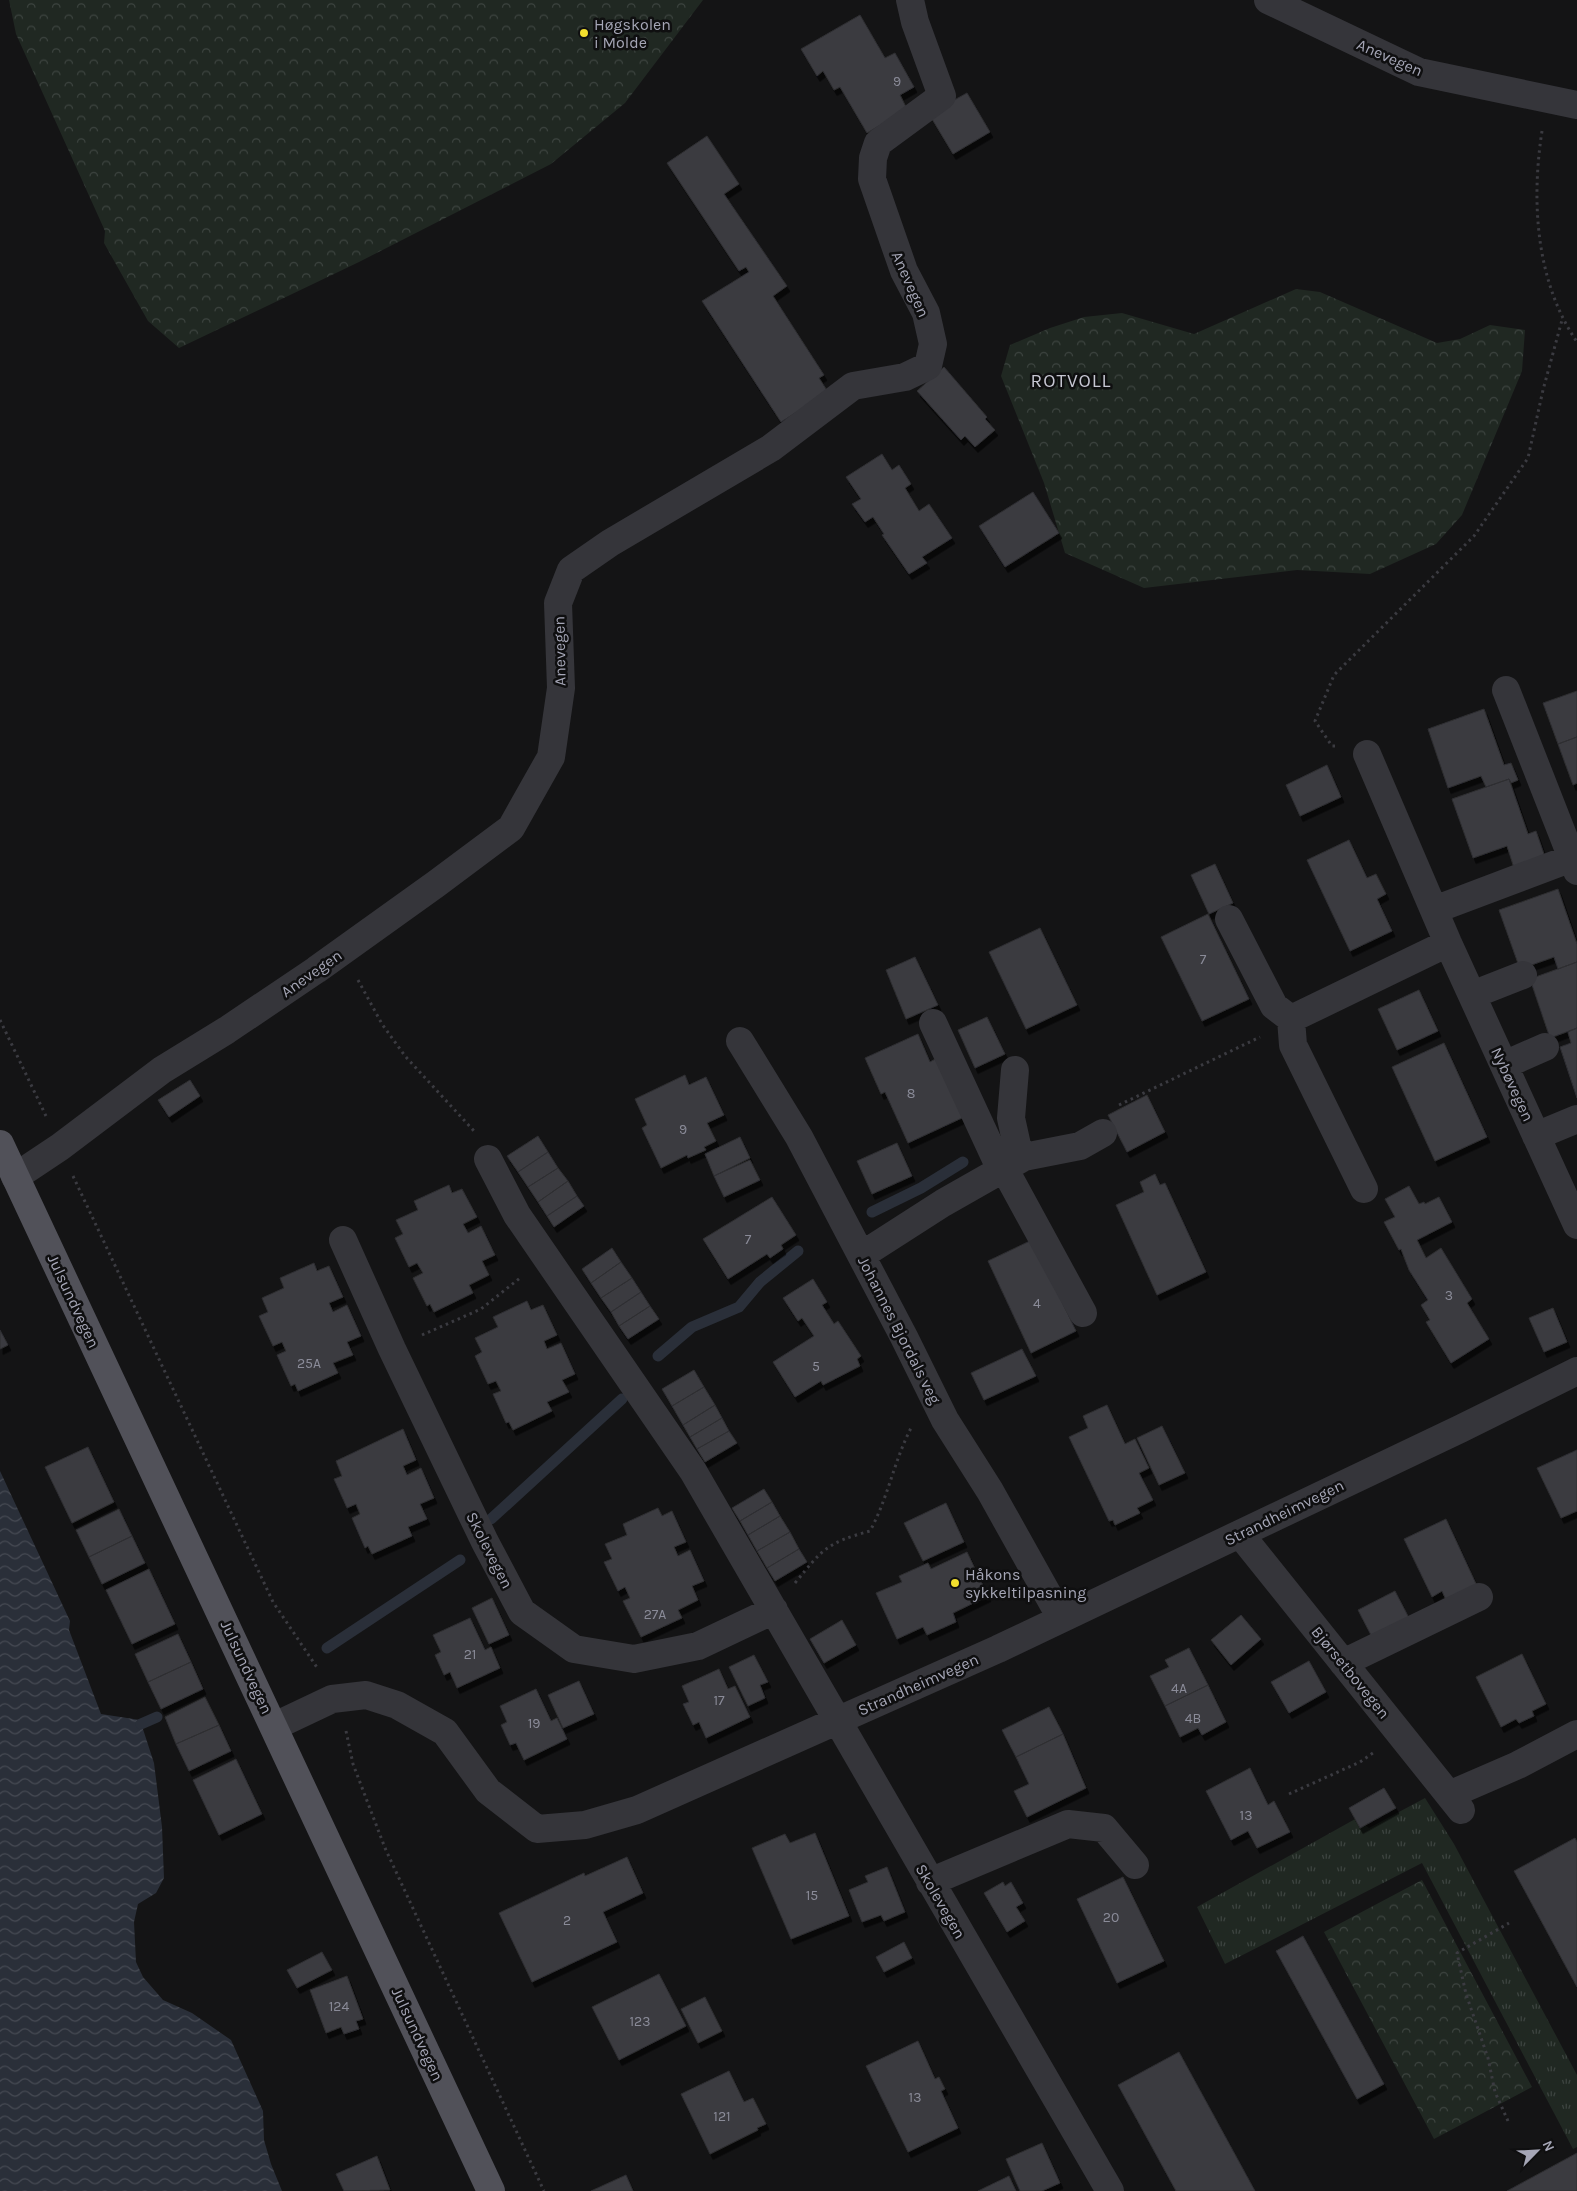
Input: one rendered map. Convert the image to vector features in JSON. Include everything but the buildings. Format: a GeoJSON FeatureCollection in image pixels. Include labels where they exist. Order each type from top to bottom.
{"type":"FeatureCollection","features":[{"type":"Feature","properties":{"kind":"main road","name":"Julsundvegen"},"geometry":{"type":"LineString","coordinates":[[0,1144],[491,2191]]}},
{"type":"Feature","properties":{"kind":"street","name":"Anevegen"},"geometry":{"type":"LineString","coordinates":[[15,1177],[162,1070],[227,1030],[343,951],[511,828],[551,757],[561,688],[558,603],[571,570],[610,543],[771,448],[853,386],[905,377],[928,366],[934,344],[926,313],[904,271],[872,179],[873,158],[878,143],[942,96],[915,22],[910,0]]}},
{"type":"Feature","properties":{"kind":"street","name":"Anevegen"},"geometry":{"type":"LineString","coordinates":[[1268,0],[1419,72],[1577,105]]}},
{"type":"Feature","properties":{"kind":"street"},"geometry":{"type":"LineString","coordinates":[[1434,910],[1574,865],[1506,690]]}},
{"type":"Feature","properties":{"kind":"street","name":"Nybøvegen"},"geometry":{"type":"LineString","coordinates":[[1367,754],[1448,943],[1577,1225]]}},
{"type":"Feature","properties":{"kind":"street"},"geometry":{"type":"LineString","coordinates":[[1229,919],[1274,1006],[1291,1020],[1293,1045],[1364,1189]]}},
{"type":"Feature","properties":{"kind":"street"},"geometry":{"type":"LineString","coordinates":[[1291,1020],[1448,943]]}},
{"type":"Feature","properties":{"kind":"street"},"geometry":{"type":"LineString","coordinates":[[1472,995],[1523,975]]}},
{"type":"Feature","properties":{"kind":"street"},"geometry":{"type":"LineString","coordinates":[[933,1023],[1009,1166],[1083,1313]]}},
{"type":"Feature","properties":{"kind":"street","name":"Johannes Bjordals veg"},"geometry":{"type":"LineString","coordinates":[[740,1041],[794,1129],[862,1255],[937,1404],[1013,1531],[1062,1618]]}},
{"type":"Feature","properties":{"kind":"street"},"geometry":{"type":"LineString","coordinates":[[1504,1065],[1545,1047]]}},
{"type":"Feature","properties":{"kind":"street"},"geometry":{"type":"LineString","coordinates":[[1009,1166],[1015,1070]]}},
{"type":"Feature","properties":{"kind":"street"},"geometry":{"type":"LineString","coordinates":[[1536,1136],[1577,1119]]}},
{"type":"Feature","properties":{"kind":"street"},"geometry":{"type":"LineString","coordinates":[[862,1255],[943,1203],[1009,1166],[1080,1146],[1103,1133]]}},
{"type":"Feature","properties":{"kind":"street","name":"Skolevegen"},"geometry":{"type":"LineString","coordinates":[[488,1159],[517,1215],[693,1471],[1110,2191]]}},
{"type":"Feature","properties":{"kind":"street","name":"Skolevegen"},"geometry":{"type":"LineString","coordinates":[[343,1240],[392,1349],[485,1542],[522,1612],[574,1649],[634,1659],[698,1646],[774,1610]]}},
{"type":"Feature","properties":{"kind":"street","name":"Strandheimvegen"},"geometry":{"type":"LineString","coordinates":[[274,1726],[332,1699],[366,1695],[397,1705],[444,1732],[488,1791],[538,1829],[585,1825],[637,1810],[1062,1618],[1460,1429],[1577,1370]]}},
{"type":"Feature","properties":{"kind":"street","name":"Bjørsetbovegen"},"geometry":{"type":"LineString","coordinates":[[1240,1534],[1455,1802],[1518,1765],[1577,1734]]}},
{"type":"Feature","properties":{"kind":"street"},"geometry":{"type":"LineString","coordinates":[[1343,1663],[1479,1597]]}},
{"type":"Feature","properties":{"kind":"street"},"geometry":{"type":"LineString","coordinates":[[930,1882],[1068,1824],[1104,1828],[1135,1865]]}},
{"type":"Feature","properties":{"kind":"path"},"geometry":{"type":"LineString","coordinates":[[1547,99],[1540,148],[1538,208],[1542,245],[1549,286],[1562,320],[1577,342]]}},
{"type":"Feature","properties":{"kind":"path"},"geometry":{"type":"LineString","coordinates":[[1367,754],[1332,746],[1315,722],[1334,676],[1474,536],[1528,458],[1542,390],[1562,320]]}},
{"type":"Feature","properties":{"kind":"path"},"geometry":{"type":"LineString","coordinates":[[343,951],[382,1024],[405,1056],[474,1132],[488,1159]]}},
{"type":"Feature","properties":{"kind":"path"},"geometry":{"type":"LineString","coordinates":[[0,1020],[273,1602],[320,1672]]}},
{"type":"Feature","properties":{"kind":"path"},"geometry":{"type":"LineString","coordinates":[[1103,1133],[1107,1110],[1249,1043],[1291,1020]]}},
{"type":"Feature","properties":{"kind":"path"},"geometry":{"type":"LineString","coordinates":[[392,1349],[481,1309],[515,1281]]}},
{"type":"Feature","properties":{"kind":"path"},"geometry":{"type":"LineString","coordinates":[[774,1610],[821,1551],[840,1539],[870,1531],[881,1512],[899,1451],[911,1426],[937,1404]]}},
{"type":"Feature","properties":{"kind":"path"},"geometry":{"type":"LineString","coordinates":[[346,1728],[353,1764],[385,1848],[544,2191]]}},
{"type":"Feature","properties":{"kind":"path"},"geometry":{"type":"LineString","coordinates":[[1289,1794],[1360,1762],[1401,1734]]}},
{"type":"Feature","properties":{"kind":"path"},"geometry":{"type":"LineString","coordinates":[[1508,2121],[1495,2092],[1488,2058],[1466,1994],[1457,1954],[1509,1922]]}},
{"type":"Feature","properties":{"kind":"green space"},"geometry":{"type":"Polygon","coordinates":[[[9,0],[703,0],[625,103],[551,164],[359,262],[179,348],[148,321],[104,243],[105,231],[16,34],[9,0]]]}},
{"type":"Feature","properties":{"kind":"green space"},"geometry":{"type":"Polygon","coordinates":[[[1296,289],[1320,292],[1437,343],[1460,339],[1490,325],[1525,330],[1522,371],[1462,515],[1436,544],[1370,574],[1297,570],[1144,588],[1065,553],[1044,483],[1001,376],[1010,345],[1050,328],[1084,317],[1122,313],[1194,334],[1296,289]]]}},
{"type":"Feature","properties":{"kind":"green space"},"geometry":{"type":"Polygon","coordinates":[[[1425,1798],[1454,1844],[1577,2075],[1577,2147],[1573,2149],[1422,1863],[1225,1964],[1197,1907],[1357,1818],[1369,1828],[1425,1798]]]}},
{"type":"Feature","properties":{"kind":"green space"},"geometry":{"type":"Polygon","coordinates":[[[1422,1880],[1532,2087],[1434,2139],[1324,1932],[1422,1880]]]}},
{"type":"Feature","properties":{"kind":"water"},"geometry":{"type":"Polygon","coordinates":[[[0,1471],[70,1621],[69,1630],[101,1714],[140,1720],[154,1763],[162,1827],[164,1878],[156,1893],[138,1904],[134,1922],[136,1962],[143,1977],[163,2000],[192,2013],[231,2040],[263,2111],[264,2140],[282,2191],[0,2191],[0,1471]]]}},
{"type":"Feature","properties":{"kind":"waterway"},"geometry":{"type":"LineString","coordinates":[[872,1212],[921,1188],[963,1162]]}},
{"type":"Feature","properties":{"kind":"waterway"},"geometry":{"type":"LineString","coordinates":[[658,1356],[692,1327],[739,1307],[760,1282],[798,1251]]}},
{"type":"Feature","properties":{"kind":"waterway"},"geometry":{"type":"LineString","coordinates":[[491,1519],[622,1399]]}},
{"type":"Feature","properties":{"kind":"waterway"},"geometry":{"type":"LineString","coordinates":[[327,1648],[460,1560]]}},
{"type":"Feature","properties":{"kind":"waterway"},"geometry":{"type":"LineString","coordinates":[[141,1724],[157,1717]]}},
{"type":"Feature","properties":{"kind":"place","name":"Høgskolen i Molde"},"geometry":{"type":"Point","coordinates":[584,33]}},
{"type":"Feature","properties":{"kind":"place","name":"Håkons sykkeltilpasning"},"geometry":{"type":"Point","coordinates":[955,1583]}},
{"type":"Feature","properties":{"kind":"district","name":"ROTVOLL"},"geometry":{"type":"Point","coordinates":[1071,380]}}]}
